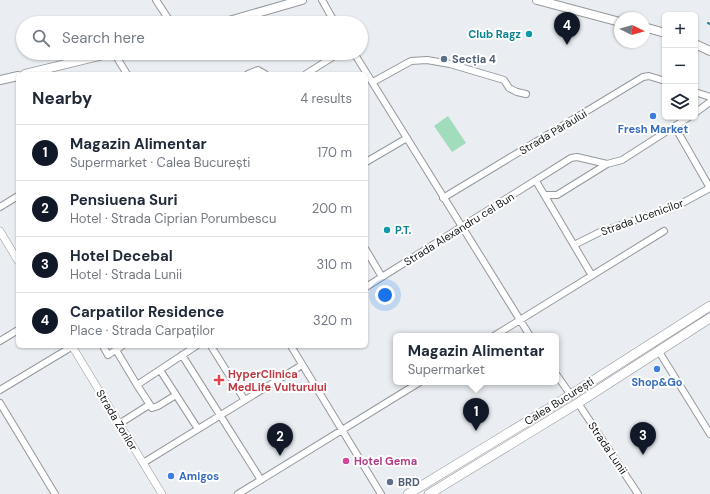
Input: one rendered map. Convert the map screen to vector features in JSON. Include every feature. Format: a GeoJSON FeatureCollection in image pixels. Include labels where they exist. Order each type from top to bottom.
{"type":"FeatureCollection","features":[{"type":"Feature","properties":{"kind":"main road"},"geometry":{"type":"LineString","coordinates":[[246,16],[302,0]]}},
{"type":"Feature","properties":{"kind":"main road"},"geometry":{"type":"LineString","coordinates":[[537,0],[614,20]]}},
{"type":"Feature","properties":{"kind":"main road"},"geometry":{"type":"LineString","coordinates":[[650,29],[662,32]]}},
{"type":"Feature","properties":{"kind":"main road"},"geometry":{"type":"LineString","coordinates":[[698,45],[710,51]]}},
{"type":"Feature","properties":{"kind":"main road"},"geometry":{"type":"LineString","coordinates":[[33,72],[82,60]]}},
{"type":"Feature","properties":{"kind":"main road"},"geometry":{"type":"LineString","coordinates":[[0,80],[16,76]]}},
{"type":"Feature","properties":{"kind":"main road","name":"Calea București"},"geometry":{"type":"LineString","coordinates":[[408,494],[710,306]]}},
{"type":"Feature","properties":{"kind":"main road","name":"Calea București"},"geometry":{"type":"LineString","coordinates":[[429,494],[439,491],[710,318]]}},
{"type":"Feature","properties":{"kind":"street"},"geometry":{"type":"LineString","coordinates":[[156,0],[166,16]]}},
{"type":"Feature","properties":{"kind":"street"},"geometry":{"type":"LineString","coordinates":[[322,0],[331,16]]}},
{"type":"Feature","properties":{"kind":"street"},"geometry":{"type":"LineString","coordinates":[[118,60],[126,72]]}},
{"type":"Feature","properties":{"kind":"street"},"geometry":{"type":"LineString","coordinates":[[309,72],[328,60]]}},
{"type":"Feature","properties":{"kind":"street"},"geometry":{"type":"LineString","coordinates":[[359,60],[366,72]]}},
{"type":"Feature","properties":{"kind":"street"},"geometry":{"type":"LineString","coordinates":[[373,82],[411,61],[427,60],[450,64],[504,80],[509,88],[516,92],[526,94]]}},
{"type":"Feature","properties":{"kind":"street"},"geometry":{"type":"LineString","coordinates":[[368,74],[443,198],[528,333]]}},
{"type":"Feature","properties":{"kind":"street","name":"Strada Pârâului"},"geometry":{"type":"LineString","coordinates":[[443,198],[643,77],[649,76],[662,81]]}},
{"type":"Feature","properties":{"kind":"street"},"geometry":{"type":"LineString","coordinates":[[698,93],[710,97]]}},
{"type":"Feature","properties":{"kind":"street"},"geometry":{"type":"LineString","coordinates":[[698,111],[710,102]]}},
{"type":"Feature","properties":{"kind":"street"},"geometry":{"type":"LineString","coordinates":[[545,195],[556,195],[607,164],[622,160],[685,120]]}},
{"type":"Feature","properties":{"kind":"street"},"geometry":{"type":"LineString","coordinates":[[675,127],[710,188]]}},
{"type":"Feature","properties":{"kind":"street"},"geometry":{"type":"LineString","coordinates":[[368,161],[406,138]]}},
{"type":"Feature","properties":{"kind":"street","name":"Strada Alexandru cel Bun"},"geometry":{"type":"LineString","coordinates":[[368,286],[574,157],[607,164]]}},
{"type":"Feature","properties":{"kind":"street"},"geometry":{"type":"LineString","coordinates":[[536,181],[591,274]]}},
{"type":"Feature","properties":{"kind":"street","name":"Strada Ucenicilor"},"geometry":{"type":"LineString","coordinates":[[574,245],[600,232],[675,207],[710,188]]}},
{"type":"Feature","properties":{"kind":"street"},"geometry":{"type":"LineString","coordinates":[[0,207],[16,197]]}},
{"type":"Feature","properties":{"kind":"street"},"geometry":{"type":"LineString","coordinates":[[0,231],[16,258]]}},
{"type":"Feature","properties":{"kind":"street"},"geometry":{"type":"LineString","coordinates":[[499,333],[591,274],[664,231]]}},
{"type":"Feature","properties":{"kind":"street"},"geometry":{"type":"LineString","coordinates":[[368,253],[382,277]]}},
{"type":"Feature","properties":{"kind":"street"},"geometry":{"type":"LineString","coordinates":[[0,341],[16,331]]}},
{"type":"Feature","properties":{"kind":"street"},"geometry":{"type":"LineString","coordinates":[[0,390],[70,348]]}},
{"type":"Feature","properties":{"kind":"street","name":"Strada Zorilor"},"geometry":{"type":"LineString","coordinates":[[74,348],[162,494]]}},
{"type":"Feature","properties":{"kind":"street"},"geometry":{"type":"LineString","coordinates":[[104,348],[108,355],[119,348]]}},
{"type":"Feature","properties":{"kind":"street"},"geometry":{"type":"LineString","coordinates":[[137,385],[193,348]]}},
{"type":"Feature","properties":{"kind":"street"},"geometry":{"type":"LineString","coordinates":[[212,348],[244,399]]}},
{"type":"Feature","properties":{"kind":"street"},"geometry":{"type":"LineString","coordinates":[[292,348],[381,494]]}},
{"type":"Feature","properties":{"kind":"street"},"geometry":{"type":"LineString","coordinates":[[116,350],[149,406],[155,408],[176,395]]}},
{"type":"Feature","properties":{"kind":"street"},"geometry":{"type":"LineString","coordinates":[[658,350],[710,434]]}},
{"type":"Feature","properties":{"kind":"street"},"geometry":{"type":"LineString","coordinates":[[182,355],[221,414],[261,480]]}},
{"type":"Feature","properties":{"kind":"street"},"geometry":{"type":"LineString","coordinates":[[143,463],[244,399],[302,365]]}},
{"type":"Feature","properties":{"kind":"street"},"geometry":{"type":"LineString","coordinates":[[160,370],[198,429]]}},
{"type":"Feature","properties":{"kind":"street"},"geometry":{"type":"LineString","coordinates":[[559,378],[570,394]]}},
{"type":"Feature","properties":{"kind":"street"},"geometry":{"type":"LineString","coordinates":[[238,494],[415,385]]}},
{"type":"Feature","properties":{"kind":"street"},"geometry":{"type":"LineString","coordinates":[[0,403],[56,494]]}},
{"type":"Feature","properties":{"kind":"street","name":"Strada Lunii"},"geometry":{"type":"LineString","coordinates":[[578,403],[638,494]]}},
{"type":"Feature","properties":{"kind":"street"},"geometry":{"type":"LineString","coordinates":[[119,424],[149,406]]}},
{"type":"Feature","properties":{"kind":"green space"},"geometry":{"type":"Polygon","coordinates":[[[448,116],[466,143],[452,152],[434,126],[448,116]]]}},
{"type":"Feature","properties":{"kind":"place","name":"Club Ragz"},"geometry":{"type":"Point","coordinates":[529,34]}},
{"type":"Feature","properties":{"kind":"place","name":"Carpatilor Residence"},"geometry":{"type":"Point","coordinates":[567,45]}},
{"type":"Feature","properties":{"kind":"place","name":"Secția 4"},"geometry":{"type":"Point","coordinates":[444,59]}},
{"type":"Feature","properties":{"kind":"place","name":"Fresh Market"},"geometry":{"type":"Point","coordinates":[653,116]}},
{"type":"Feature","properties":{"kind":"place","name":"P.T."},"geometry":{"type":"Point","coordinates":[387,230]}},
{"type":"Feature","properties":{"kind":"place","name":"Shop&Go"},"geometry":{"type":"Point","coordinates":[657,369]}},
{"type":"Feature","properties":{"kind":"place","name":"HyperClinica MedLife Vulturului"},"geometry":{"type":"Point","coordinates":[219,380]}},
{"type":"Feature","properties":{"kind":"place","name":"Magazin Alimentar"},"geometry":{"type":"Point","coordinates":[476,431]}},
{"type":"Feature","properties":{"kind":"place","name":"Hotel Decebal"},"geometry":{"type":"Point","coordinates":[643,455]}},
{"type":"Feature","properties":{"kind":"place","name":"Pensiuena Suri"},"geometry":{"type":"Point","coordinates":[280,456]}},
{"type":"Feature","properties":{"kind":"place","name":"Hotel Gema"},"geometry":{"type":"Point","coordinates":[346,461]}},
{"type":"Feature","properties":{"kind":"place","name":"Amigos"},"geometry":{"type":"Point","coordinates":[171,476]}},
{"type":"Feature","properties":{"kind":"place","name":"BRD"},"geometry":{"type":"Point","coordinates":[390,482]}}]}
